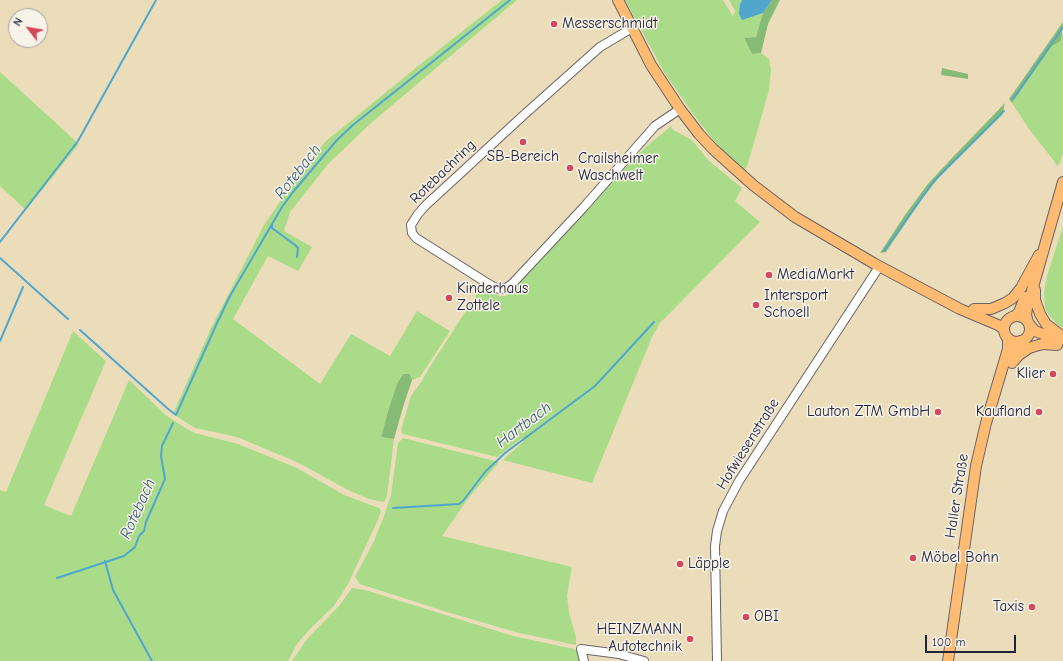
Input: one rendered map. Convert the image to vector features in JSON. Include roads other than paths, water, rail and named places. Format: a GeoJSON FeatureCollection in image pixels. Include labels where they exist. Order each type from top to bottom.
{"type":"FeatureCollection","features":[{"type":"Feature","properties":{"kind":"main road"},"geometry":{"type":"LineString","coordinates":[[618,0],[651,65],[680,109],[699,134],[713,149],[764,195],[795,217],[879,267],[960,309],[998,325],[1012,341],[1032,337],[1062,342]]}},
{"type":"Feature","properties":{"kind":"main road"},"geometry":{"type":"LineString","coordinates":[[1023,340],[1029,332],[1026,315],[1027,308],[1035,285],[1063,183]]}},
{"type":"Feature","properties":{"kind":"main road"},"geometry":{"type":"LineString","coordinates":[[1006,334],[1006,322],[1012,318],[1021,306],[1047,237]]}},
{"type":"Feature","properties":{"kind":"main road"},"geometry":{"type":"LineString","coordinates":[[974,309],[990,309],[999,307],[1013,298],[1021,288],[1041,252]]}},
{"type":"Feature","properties":{"kind":"main road"},"geometry":{"type":"LineString","coordinates":[[1035,285],[1035,300],[1040,314],[1046,324],[1062,342]]}},
{"type":"Feature","properties":{"kind":"main road"},"geometry":{"type":"LineString","coordinates":[[948,302],[974,309],[996,318],[1022,317],[1035,331],[1062,342]]}},
{"type":"Feature","properties":{"kind":"main road","name":"Haller Straße"},"geometry":{"type":"LineString","coordinates":[[948,661],[978,458],[986,423],[1008,349],[1006,334]]}},
{"type":"Feature","properties":{"kind":"main road","name":"Haller Straße"},"geometry":{"type":"LineString","coordinates":[[953,661],[985,453],[992,423],[1014,351],[1023,340]]}},
{"type":"Feature","properties":{"kind":"main road","name":"Haller Straße"},"geometry":{"type":"LineString","coordinates":[[1009,366],[1019,355],[1029,348],[1042,344],[1062,342]]}},
{"type":"Feature","properties":{"kind":"street","name":"Rotebachring"},"geometry":{"type":"LineString","coordinates":[[632,28],[595,52],[526,113],[426,206],[418,214],[412,225],[412,233],[416,238],[484,281],[496,288],[506,288],[512,284],[583,208],[655,126],[680,109]]}},
{"type":"Feature","properties":{"kind":"street","name":"Hofwiesenstraße"},"geometry":{"type":"LineString","coordinates":[[716,661],[715,546],[717,531],[723,511],[739,481],[879,267]]}},
{"type":"Feature","properties":{"kind":"street"},"geometry":{"type":"LineString","coordinates":[[584,661],[581,649],[619,654],[644,661]]}},
{"type":"Feature","properties":{"kind":"water"},"geometry":{"type":"Polygon","coordinates":[[[742,0],[772,0],[763,13],[742,20],[739,14],[742,0]]]}},
{"type":"Feature","properties":{"kind":"waterway"},"geometry":{"type":"LineString","coordinates":[[0,242],[78,141],[156,0]]}},
{"type":"Feature","properties":{"kind":"waterway","name":"Rotebach"},"geometry":{"type":"LineString","coordinates":[[80,330],[176,415],[230,296],[282,207],[293,192],[337,140],[353,125],[510,0]]}},
{"type":"Feature","properties":{"kind":"waterway"},"geometry":{"type":"LineString","coordinates":[[1013,99],[1063,27]]}},
{"type":"Feature","properties":{"kind":"waterway"},"geometry":{"type":"LineString","coordinates":[[884,251],[933,182],[1004,111]]}},
{"type":"Feature","properties":{"kind":"waterway"},"geometry":{"type":"LineString","coordinates":[[272,225],[272,228],[298,248],[297,257]]}},
{"type":"Feature","properties":{"kind":"waterway"},"geometry":{"type":"LineString","coordinates":[[0,258],[68,319]]}},
{"type":"Feature","properties":{"kind":"waterway"},"geometry":{"type":"LineString","coordinates":[[0,341],[23,287]]}},
{"type":"Feature","properties":{"kind":"waterway","name":"Hartbach"},"geometry":{"type":"LineString","coordinates":[[393,508],[459,504],[463,501],[485,472],[505,453],[595,386],[654,322]]}},
{"type":"Feature","properties":{"kind":"waterway","name":"Rotebach"},"geometry":{"type":"LineString","coordinates":[[57,578],[124,556],[135,547],[139,536],[144,531],[146,522],[165,479],[161,456],[162,446],[173,423]]}},
{"type":"Feature","properties":{"kind":"waterway"},"geometry":{"type":"LineString","coordinates":[[105,561],[113,590],[152,661]]}},
{"type":"Feature","properties":{"kind":"place","name":"Messerschmidt"},"geometry":{"type":"Point","coordinates":[554,24]}},
{"type":"Feature","properties":{"kind":"place","name":"SB-Bereich"},"geometry":{"type":"Point","coordinates":[523,142]}},
{"type":"Feature","properties":{"kind":"place","name":"Crailsheimer Waschwelt"},"geometry":{"type":"Point","coordinates":[570,168]}},
{"type":"Feature","properties":{"kind":"place","name":"MediaMarkt"},"geometry":{"type":"Point","coordinates":[769,275]}},
{"type":"Feature","properties":{"kind":"place","name":"Kinderhaus Zottele"},"geometry":{"type":"Point","coordinates":[449,298]}},
{"type":"Feature","properties":{"kind":"place","name":"Intersport Schoell"},"geometry":{"type":"Point","coordinates":[756,305]}},
{"type":"Feature","properties":{"kind":"place","name":"Klier"},"geometry":{"type":"Point","coordinates":[1053,374]}},
{"type":"Feature","properties":{"kind":"place","name":"Lauton ZTM GmbH"},"geometry":{"type":"Point","coordinates":[938,412]}},
{"type":"Feature","properties":{"kind":"place","name":"Kaufland"},"geometry":{"type":"Point","coordinates":[1039,412]}},
{"type":"Feature","properties":{"kind":"place","name":"Möbel Bohn"},"geometry":{"type":"Point","coordinates":[913,558]}},
{"type":"Feature","properties":{"kind":"place","name":"Läpple"},"geometry":{"type":"Point","coordinates":[680,564]}},
{"type":"Feature","properties":{"kind":"place","name":"Taxis"},"geometry":{"type":"Point","coordinates":[1032,607]}},
{"type":"Feature","properties":{"kind":"place","name":"OBI"},"geometry":{"type":"Point","coordinates":[746,617]}},
{"type":"Feature","properties":{"kind":"place","name":"HEINZMANN Autotechnik"},"geometry":{"type":"Point","coordinates":[690,639]}}]}
